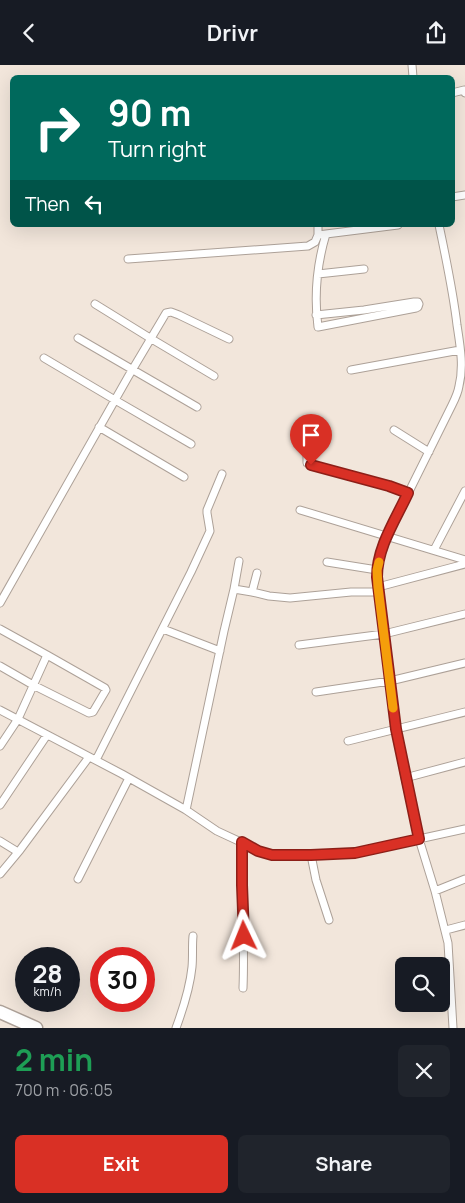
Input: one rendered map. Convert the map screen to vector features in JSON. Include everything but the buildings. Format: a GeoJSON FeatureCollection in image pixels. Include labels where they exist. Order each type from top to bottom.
{"type":"FeatureCollection","features":[{"type":"Feature","properties":{"kind":"highway"},"geometry":{"type":"LineString","coordinates":[[0,1012],[36,1028]]}},
{"type":"Feature","properties":{"kind":"highway"},"geometry":{"type":"LineString","coordinates":[[0,1021],[16,1028]]}},
{"type":"Feature","properties":{"kind":"street"},"geometry":{"type":"LineString","coordinates":[[128,259],[308,246],[315,242],[318,235],[318,227]]}},
{"type":"Feature","properties":{"kind":"street"},"geometry":{"type":"LineString","coordinates":[[318,235],[382,227]]}},
{"type":"Feature","properties":{"kind":"street"},"geometry":{"type":"LineString","coordinates":[[440,227],[463,370],[456,395],[387,537],[377,570],[396,729],[405,778],[419,839],[446,930],[453,1028]]}},
{"type":"Feature","properties":{"kind":"street"},"geometry":{"type":"LineString","coordinates":[[316,315],[414,302],[420,304],[416,308],[318,327],[316,315],[316,291],[320,252],[326,234]]}},
{"type":"Feature","properties":{"kind":"street"},"geometry":{"type":"LineString","coordinates":[[318,274],[364,269]]}},
{"type":"Feature","properties":{"kind":"street"},"geometry":{"type":"LineString","coordinates":[[96,304],[150,339],[214,376]]}},
{"type":"Feature","properties":{"kind":"street"},"geometry":{"type":"LineString","coordinates":[[0,603],[166,313],[170,312],[229,339]]}},
{"type":"Feature","properties":{"kind":"street"},"geometry":{"type":"LineString","coordinates":[[78,338],[197,407]]}},
{"type":"Feature","properties":{"kind":"street"},"geometry":{"type":"LineString","coordinates":[[351,370],[460,350]]}},
{"type":"Feature","properties":{"kind":"street"},"geometry":{"type":"LineString","coordinates":[[44,358],[114,401],[191,444]]}},
{"type":"Feature","properties":{"kind":"street"},"geometry":{"type":"LineString","coordinates":[[100,427],[184,477]]}},
{"type":"Feature","properties":{"kind":"street"},"geometry":{"type":"LineString","coordinates":[[394,430],[429,452]]}},
{"type":"Feature","properties":{"kind":"street"},"geometry":{"type":"LineString","coordinates":[[311,437],[307,463],[408,493]]}},
{"type":"Feature","properties":{"kind":"street"},"geometry":{"type":"LineString","coordinates":[[0,874],[93,759],[163,629],[210,531],[207,510],[222,474]]}},
{"type":"Feature","properties":{"kind":"street"},"geometry":{"type":"LineString","coordinates":[[434,550],[465,491]]}},
{"type":"Feature","properties":{"kind":"street"},"geometry":{"type":"LineString","coordinates":[[300,509],[465,560]]}},
{"type":"Feature","properties":{"kind":"street"},"geometry":{"type":"LineString","coordinates":[[186,810],[239,561]]}},
{"type":"Feature","properties":{"kind":"street"},"geometry":{"type":"LineString","coordinates":[[328,562],[377,570]]}},
{"type":"Feature","properties":{"kind":"street"},"geometry":{"type":"LineString","coordinates":[[234,589],[290,598],[378,590],[465,564]]}},
{"type":"Feature","properties":{"kind":"street"},"geometry":{"type":"LineString","coordinates":[[252,592],[257,573]]}},
{"type":"Feature","properties":{"kind":"street"},"geometry":{"type":"LineString","coordinates":[[299,645],[384,635],[465,614]]}},
{"type":"Feature","properties":{"kind":"street"},"geometry":{"type":"LineString","coordinates":[[0,629],[106,690],[93,712],[89,713],[0,666]]}},
{"type":"Feature","properties":{"kind":"street"},"geometry":{"type":"LineString","coordinates":[[163,629],[220,651]]}},
{"type":"Feature","properties":{"kind":"street"},"geometry":{"type":"LineString","coordinates":[[0,746],[18,719],[47,655]]}},
{"type":"Feature","properties":{"kind":"street"},"geometry":{"type":"LineString","coordinates":[[316,692],[390,681],[465,663]]}},
{"type":"Feature","properties":{"kind":"street"},"geometry":{"type":"LineString","coordinates":[[0,710],[129,778],[186,810],[218,831],[258,851],[272,855],[355,853],[465,829]]}},
{"type":"Feature","properties":{"kind":"street"},"geometry":{"type":"LineString","coordinates":[[348,741],[465,712]]}},
{"type":"Feature","properties":{"kind":"street"},"geometry":{"type":"LineString","coordinates":[[0,805],[46,735]]}},
{"type":"Feature","properties":{"kind":"street"},"geometry":{"type":"LineString","coordinates":[[405,778],[465,762]]}},
{"type":"Feature","properties":{"kind":"street"},"geometry":{"type":"LineString","coordinates":[[78,879],[129,778]]}},
{"type":"Feature","properties":{"kind":"street"},"geometry":{"type":"LineString","coordinates":[[0,841],[18,852]]}},
{"type":"Feature","properties":{"kind":"street"},"geometry":{"type":"LineString","coordinates":[[242,842],[244,987]]}},
{"type":"Feature","properties":{"kind":"street"},"geometry":{"type":"LineString","coordinates":[[311,855],[316,880],[329,920]]}},
{"type":"Feature","properties":{"kind":"street"},"geometry":{"type":"LineString","coordinates":[[435,891],[465,879]]}},
{"type":"Feature","properties":{"kind":"street"},"geometry":{"type":"LineString","coordinates":[[446,930],[465,925]]}},
{"type":"Feature","properties":{"kind":"street"},"geometry":{"type":"LineString","coordinates":[[176,1028],[192,969],[194,936]]}},
{"type":"Feature","properties":{"kind":"slow traffic"},"geometry":{"type":"LineString","coordinates":[[379,562],[377,577],[393,708]]}},
{"type":"Feature","properties":{"kind":"route"},"geometry":{"type":"LineString","coordinates":[[244,936],[242,842],[258,851],[272,855],[311,855],[355,853],[419,839],[396,729],[377,577],[382,550],[408,493],[311,465]]}}]}
